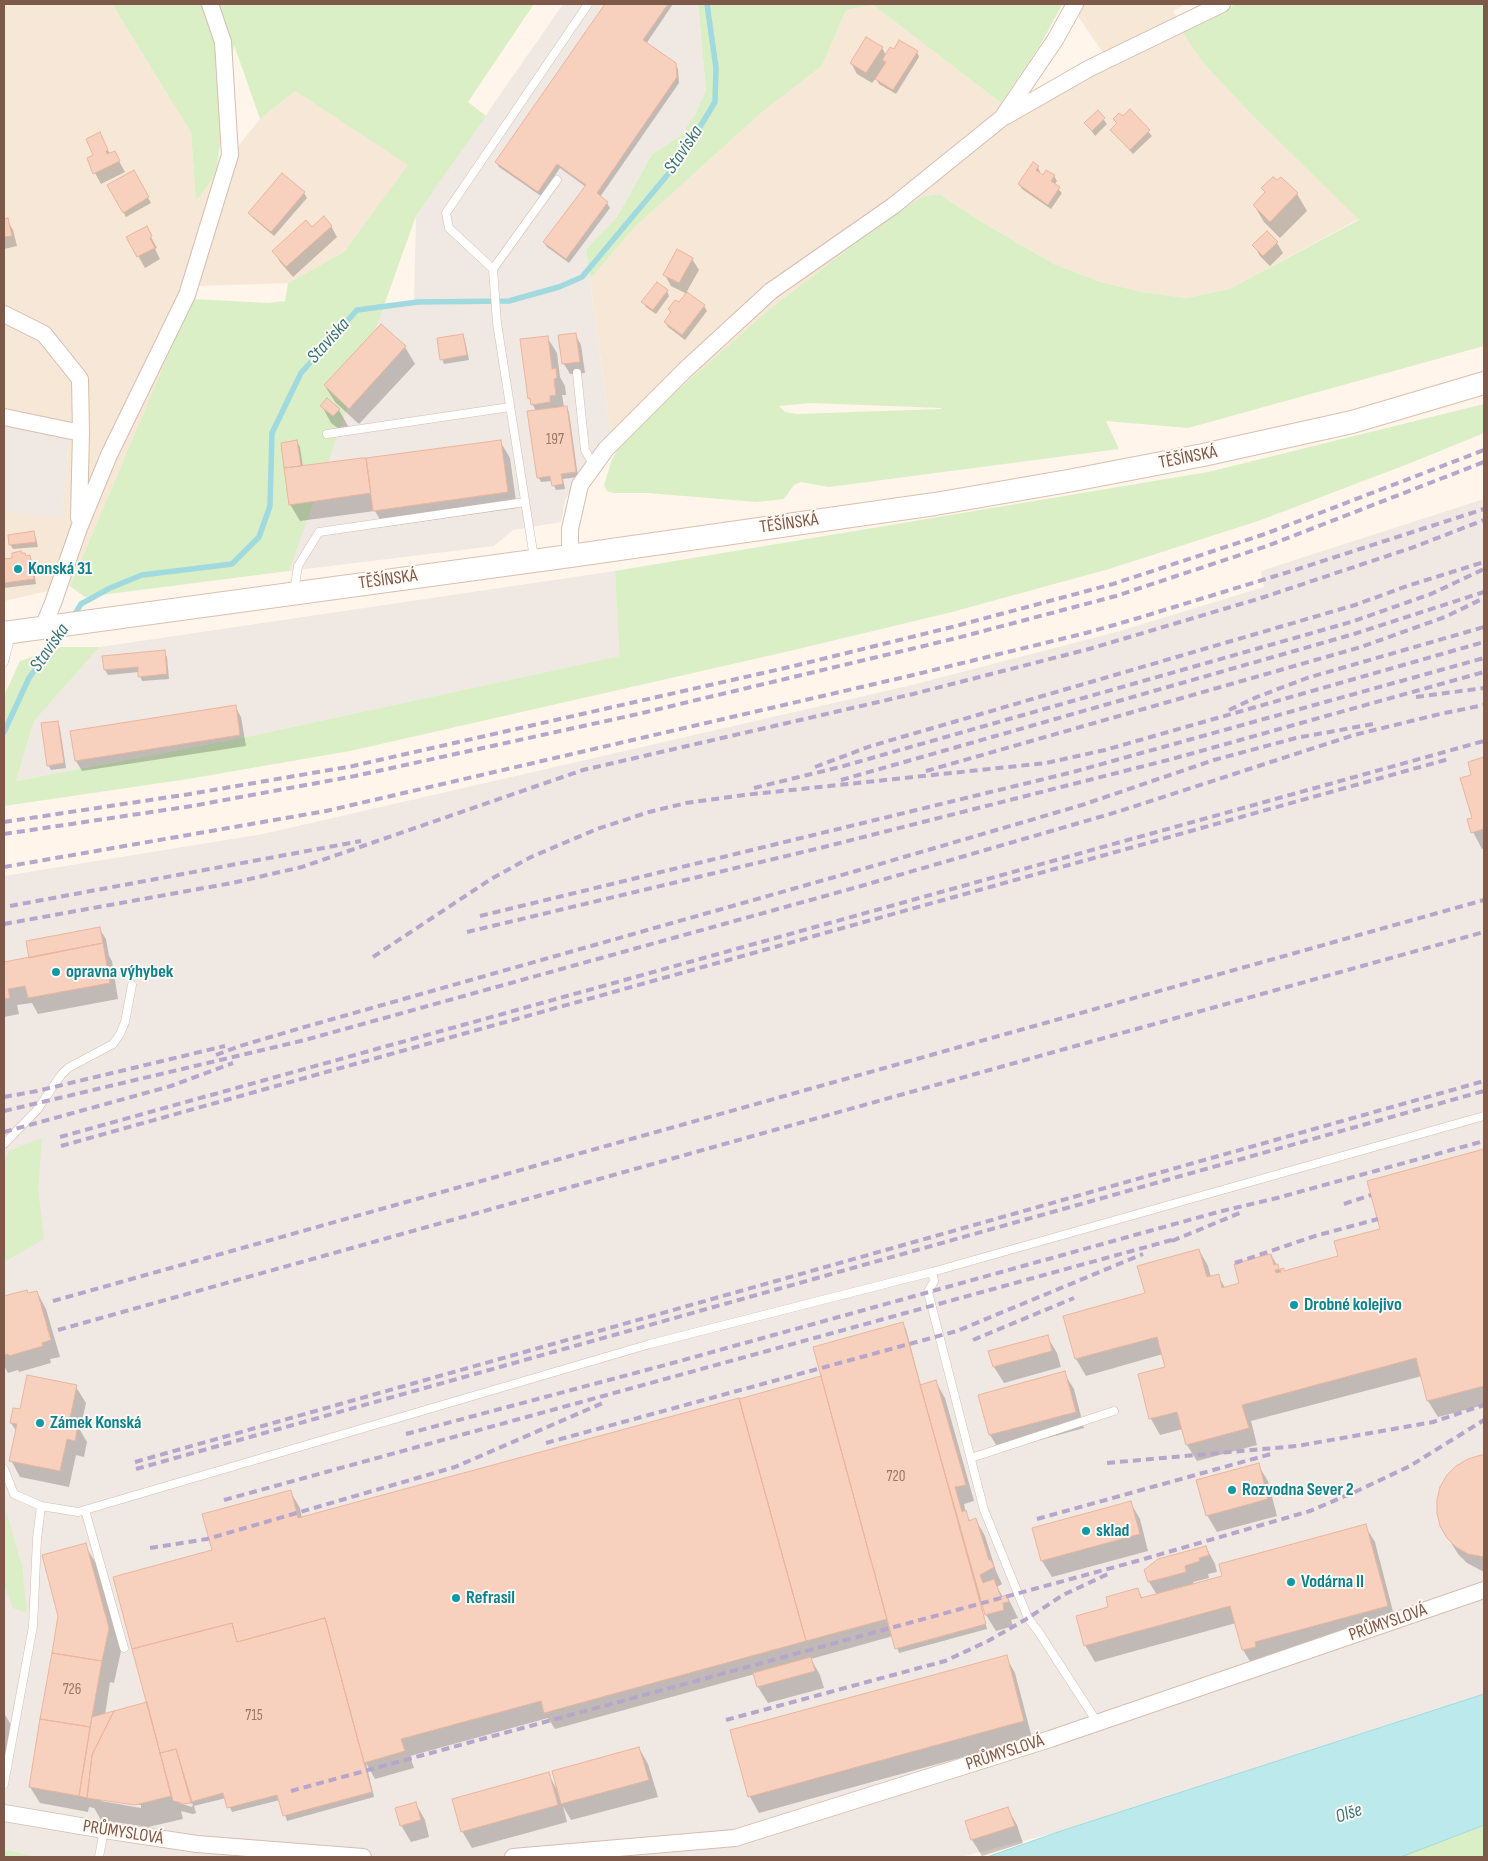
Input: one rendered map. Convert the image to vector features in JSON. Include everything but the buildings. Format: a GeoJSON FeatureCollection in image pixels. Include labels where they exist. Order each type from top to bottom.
{"type":"FeatureCollection","features":[{"type":"Feature","properties":{"kind":"main road","name":"TĚŠÍNSKÁ"},"geometry":{"type":"LineString","coordinates":[[8,632],[570,556],[935,504],[1204,455],[1352,422],[1484,382]]}},
{"type":"Feature","properties":{"kind":"street"},"geometry":{"type":"LineString","coordinates":[[43,627],[79,528],[109,455],[187,295],[230,155],[223,42],[210,4]]}},
{"type":"Feature","properties":{"kind":"street"},"geometry":{"type":"LineString","coordinates":[[1002,118],[1055,40],[1075,4]]}},
{"type":"Feature","properties":{"kind":"street"},"geometry":{"type":"LineString","coordinates":[[570,556],[570,529],[580,486],[606,449],[686,370],[772,291],[893,206],[1002,118],[1090,68],[1222,4]]}},
{"type":"Feature","properties":{"kind":"street"},"geometry":{"type":"LineString","coordinates":[[4,314],[44,334],[80,379],[79,528]]}},
{"type":"Feature","properties":{"kind":"street"},"geometry":{"type":"LineString","coordinates":[[4,417],[81,433]]}},
{"type":"Feature","properties":{"kind":"street","name":"PRŮMYSLOVÁ"},"geometry":{"type":"LineString","coordinates":[[513,1857],[735,1838],[1050,1739],[1484,1590]]}},
{"type":"Feature","properties":{"kind":"street","name":"PRŮMYSLOVÁ"},"geometry":{"type":"LineString","coordinates":[[4,1813],[196,1844],[363,1857]]}},
{"type":"Feature","properties":{"kind":"lane"},"geometry":{"type":"LineString","coordinates":[[493,269],[448,228],[446,213],[588,4]]}},
{"type":"Feature","properties":{"kind":"lane"},"geometry":{"type":"LineString","coordinates":[[534,560],[497,323],[493,269],[557,180]]}},
{"type":"Feature","properties":{"kind":"lane"},"geometry":{"type":"LineString","coordinates":[[577,373],[585,450],[594,466]]}},
{"type":"Feature","properties":{"kind":"lane"},"geometry":{"type":"LineString","coordinates":[[327,434],[510,407]]}},
{"type":"Feature","properties":{"kind":"lane"},"geometry":{"type":"LineString","coordinates":[[294,593],[298,566],[319,532],[525,502]]}},
{"type":"Feature","properties":{"kind":"lane"},"geometry":{"type":"LineString","coordinates":[[4,662],[8,632]]}},
{"type":"Feature","properties":{"kind":"lane"},"geometry":{"type":"LineString","coordinates":[[4,1144],[37,1110],[68,1068],[113,1044],[125,1022],[132,985]]}},
{"type":"Feature","properties":{"kind":"lane"},"geometry":{"type":"LineString","coordinates":[[4,1470],[14,1494],[42,1506],[78,1512],[650,1344],[932,1272],[1484,1116]]}},
{"type":"Feature","properties":{"kind":"lane"},"geometry":{"type":"LineString","coordinates":[[932,1272],[934,1282],[928,1292],[984,1510],[1028,1618],[1038,1630],[1097,1722]]}},
{"type":"Feature","properties":{"kind":"lane"},"geometry":{"type":"LineString","coordinates":[[970,1458],[1114,1412]]}},
{"type":"Feature","properties":{"kind":"lane"},"geometry":{"type":"LineString","coordinates":[[4,1784],[33,1626],[37,1539],[42,1506]]}},
{"type":"Feature","properties":{"kind":"lane"},"geometry":{"type":"LineString","coordinates":[[85,1510],[124,1648]]}},
{"type":"Feature","properties":{"kind":"lane"},"geometry":{"type":"LineString","coordinates":[[99,1857],[104,1830]]}},
{"type":"Feature","properties":{"kind":"shaded area"},"geometry":{"type":"Polygon","coordinates":[[[4,4],[112,4],[191,133],[196,202],[260,119],[295,91],[409,165],[344,252],[288,283],[198,286],[70,586],[4,601],[4,512],[62,517],[69,440],[4,422],[4,4]]]}},
{"type":"Feature","properties":{"kind":"shaded area"},"geometry":{"type":"Polygon","coordinates":[[[563,4],[698,4],[706,90],[695,115],[680,136],[652,154],[617,217],[586,249],[610,432],[597,454],[578,477],[565,500],[561,522],[513,530],[494,546],[289,571],[274,435],[357,316],[414,300],[416,216],[563,4]]]}},
{"type":"Feature","properties":{"kind":"shaded area"},"geometry":{"type":"Polygon","coordinates":[[[1060,4],[1186,4],[1173,11],[1204,64],[1250,113],[1359,219],[1229,289],[1186,298],[1142,292],[1101,282],[1054,264],[985,224],[939,194],[921,197],[857,242],[767,311],[662,404],[620,446],[610,432],[590,279],[635,227],[761,113],[822,66],[846,10],[873,5],[1001,103],[1016,105],[1106,57],[1076,13],[1060,4]]]}},
{"type":"Feature","properties":{"kind":"shaded area"},"geometry":{"type":"Polygon","coordinates":[[[4,422],[69,440],[62,518],[4,512],[4,422]]]}},
{"type":"Feature","properties":{"kind":"shaded area"},"geometry":{"type":"Polygon","coordinates":[[[1484,499],[1484,1694],[1058,1832],[961,1857],[38,1857],[4,1849],[4,876],[263,834],[912,685],[1120,631],[1264,587],[1261,571],[1484,499]]]}},
{"type":"Feature","properties":{"kind":"shaded area"},"geometry":{"type":"Polygon","coordinates":[[[615,571],[621,656],[251,736],[16,781],[34,721],[100,647],[615,571]]]}},
{"type":"Feature","properties":{"kind":"green space"},"geometry":{"type":"Polygon","coordinates":[[[112,4],[534,4],[468,102],[486,116],[416,216],[289,571],[85,597],[70,586],[192,299],[269,303],[285,301],[288,283],[344,252],[408,165],[295,91],[260,119],[234,45],[216,174],[196,202],[191,133],[112,4]]]}},
{"type":"Feature","properties":{"kind":"green space"},"geometry":{"type":"Polygon","coordinates":[[[698,4],[1062,5],[1039,47],[1001,103],[873,5],[846,10],[822,66],[761,113],[635,227],[590,279],[586,249],[617,217],[652,154],[680,136],[695,115],[706,90],[698,4]]]}},
{"type":"Feature","properties":{"kind":"green space"},"geometry":{"type":"Polygon","coordinates":[[[1236,4],[1484,4],[1484,346],[1188,428],[1106,421],[1119,449],[829,487],[801,482],[794,485],[784,499],[757,502],[607,491],[604,485],[612,459],[620,446],[662,404],[767,311],[857,242],[921,197],[939,194],[985,224],[1054,264],[1101,282],[1142,292],[1186,298],[1229,289],[1359,220],[1250,113],[1204,64],[1183,30],[1236,4]],[[811,403],[779,406],[785,412],[797,414],[941,408],[811,403]]]}},
{"type":"Feature","properties":{"kind":"green space"},"geometry":{"type":"Polygon","coordinates":[[[1484,404],[1484,433],[1413,462],[1261,520],[1109,569],[952,612],[350,751],[188,779],[4,806],[4,696],[20,661],[61,647],[100,647],[34,721],[16,781],[251,736],[620,656],[615,571],[1208,472],[1484,404]]]}},
{"type":"Feature","properties":{"kind":"green space"},"geometry":{"type":"Polygon","coordinates":[[[42,1138],[38,1189],[44,1239],[4,1262],[4,1163],[9,1151],[42,1138]]]}},
{"type":"Feature","properties":{"kind":"green space"},"geometry":{"type":"Polygon","coordinates":[[[4,1510],[7,1514],[22,1566],[27,1613],[13,1608],[4,1585],[4,1510]]]}},
{"type":"Feature","properties":{"kind":"green space"},"geometry":{"type":"Polygon","coordinates":[[[1484,1825],[1484,1857],[1401,1857],[1484,1825]]]}},
{"type":"Feature","properties":{"kind":"green space"},"geometry":{"type":"Polygon","coordinates":[[[4,1849],[38,1857],[4,1857],[4,1849]]]}},
{"type":"Feature","properties":{"kind":"water","name":"Olše"},"geometry":{"type":"Polygon","coordinates":[[[1484,1694],[1484,1825],[1401,1857],[987,1857],[1058,1832],[1484,1694]]]}},
{"type":"Feature","properties":{"kind":"waterway","name":"Staviska"},"geometry":{"type":"LineString","coordinates":[[73,617],[81,604],[110,588],[142,575],[232,564],[259,537],[270,506],[272,433],[301,373],[357,310],[418,302],[509,301],[559,287],[582,277],[680,160],[715,102],[716,68],[707,4]]}},
{"type":"Feature","properties":{"kind":"waterway","name":"Staviska"},"geometry":{"type":"LineString","coordinates":[[4,732],[29,678],[62,632]]}},
{"type":"Feature","properties":{"kind":"railway"},"geometry":{"type":"LineString","coordinates":[[4,822],[190,794],[353,766],[798,665],[956,626],[1113,584],[1265,534],[1484,450]]}},
{"type":"Feature","properties":{"kind":"railway"},"geometry":{"type":"LineString","coordinates":[[4,834],[192,806],[355,776],[638,714],[957,638],[1116,596],[1267,546],[1484,462]]}},
{"type":"Feature","properties":{"kind":"railway"},"geometry":{"type":"LineString","coordinates":[[4,867],[326,811],[909,676],[1086,633],[1135,619],[1484,509]]}},
{"type":"Feature","properties":{"kind":"railway"},"geometry":{"type":"LineString","coordinates":[[4,924],[232,883],[302,867],[583,770],[913,694],[1089,649],[1261,598],[1414,547],[1484,520]]}},
{"type":"Feature","properties":{"kind":"railway"},"geometry":{"type":"LineString","coordinates":[[815,767],[871,746],[1355,605],[1407,586],[1484,562]]}},
{"type":"Feature","properties":{"kind":"railway"},"geometry":{"type":"LineString","coordinates":[[754,788],[840,767],[1351,622],[1431,594],[1484,569]]}},
{"type":"Feature","properties":{"kind":"railway"},"geometry":{"type":"LineString","coordinates":[[841,780],[1354,634],[1484,592]]}},
{"type":"Feature","properties":{"kind":"railway"},"geometry":{"type":"LineString","coordinates":[[926,771],[1361,647],[1445,617],[1482,599]]}},
{"type":"Feature","properties":{"kind":"railway"},"geometry":{"type":"LineString","coordinates":[[1229,710],[1307,678],[1484,627]]}},
{"type":"Feature","properties":{"kind":"railway"},"geometry":{"type":"LineString","coordinates":[[373,957],[491,879],[531,857],[597,829],[649,812],[686,803],[744,795],[1046,763],[1105,750],[1484,642]]}},
{"type":"Feature","properties":{"kind":"railway"},"geometry":{"type":"LineString","coordinates":[[480,916],[1073,772],[1484,658]]}},
{"type":"Feature","properties":{"kind":"railway"},"geometry":{"type":"LineString","coordinates":[[467,932],[824,847],[1172,759],[1484,672]]}},
{"type":"Feature","properties":{"kind":"railway"},"geometry":{"type":"LineString","coordinates":[[1416,697],[1484,688]]}},
{"type":"Feature","properties":{"kind":"railway"},"geometry":{"type":"LineString","coordinates":[[4,1111],[305,1040],[861,886],[1117,812],[1354,735],[1484,705]]}},
{"type":"Feature","properties":{"kind":"railway"},"geometry":{"type":"LineString","coordinates":[[216,1055],[301,1028],[1082,805],[1214,760],[1296,738],[1373,724]]}},
{"type":"Feature","properties":{"kind":"railway"},"geometry":{"type":"LineString","coordinates":[[60,1137],[1484,741]]}},
{"type":"Feature","properties":{"kind":"railway"},"geometry":{"type":"LineString","coordinates":[[61,1146],[1449,759]]}},
{"type":"Feature","properties":{"kind":"railway"},"geometry":{"type":"LineString","coordinates":[[10,906],[361,841]]}},
{"type":"Feature","properties":{"kind":"railway"},"geometry":{"type":"LineString","coordinates":[[53,1301],[1484,900]]}},
{"type":"Feature","properties":{"kind":"railway"},"geometry":{"type":"LineString","coordinates":[[58,1330],[1484,932]]}},
{"type":"Feature","properties":{"kind":"railway"},"geometry":{"type":"LineString","coordinates":[[4,1097],[37,1091],[225,1046]]}},
{"type":"Feature","properties":{"kind":"railway"},"geometry":{"type":"LineString","coordinates":[[4,1132],[171,1086],[233,1063]]}},
{"type":"Feature","properties":{"kind":"railway"},"geometry":{"type":"LineString","coordinates":[[135,1462],[1484,1081]]}},
{"type":"Feature","properties":{"kind":"railway"},"geometry":{"type":"LineString","coordinates":[[136,1469],[1484,1091]]}},
{"type":"Feature","properties":{"kind":"railway"},"geometry":{"type":"LineString","coordinates":[[406,1434],[1484,1141]]}},
{"type":"Feature","properties":{"kind":"railway"},"geometry":{"type":"LineString","coordinates":[[1344,1204],[1371,1195]]}},
{"type":"Feature","properties":{"kind":"railway"},"geometry":{"type":"LineString","coordinates":[[1172,1241],[1242,1212]]}},
{"type":"Feature","properties":{"kind":"railway"},"geometry":{"type":"LineString","coordinates":[[1235,1263],[1315,1236],[1378,1219]]}},
{"type":"Feature","properties":{"kind":"railway"},"geometry":{"type":"LineString","coordinates":[[224,1500],[1179,1238]]}},
{"type":"Feature","properties":{"kind":"railway"},"geometry":{"type":"LineString","coordinates":[[546,1443],[957,1331],[1143,1254]]}},
{"type":"Feature","properties":{"kind":"railway"},"geometry":{"type":"LineString","coordinates":[[973,1340],[1074,1298]]}},
{"type":"Feature","properties":{"kind":"railway"},"geometry":{"type":"LineString","coordinates":[[150,1548],[207,1539],[455,1467],[605,1402]]}},
{"type":"Feature","properties":{"kind":"railway"},"geometry":{"type":"LineString","coordinates":[[1107,1463],[1297,1446],[1433,1422],[1484,1405]]}},
{"type":"Feature","properties":{"kind":"railway"},"geometry":{"type":"LineString","coordinates":[[291,1791],[1137,1561],[1310,1511],[1410,1466],[1484,1420]]}},
{"type":"Feature","properties":{"kind":"railway"},"geometry":{"type":"LineString","coordinates":[[1037,1519],[1271,1454]]}},
{"type":"Feature","properties":{"kind":"railway"},"geometry":{"type":"LineString","coordinates":[[726,1720],[945,1661],[988,1641],[1063,1595],[1108,1574]]}},
{"type":"Feature","properties":{"kind":"place","name":"Konská 31"},"geometry":{"type":"Point","coordinates":[18,569]}},
{"type":"Feature","properties":{"kind":"place","name":"opravna výhybek"},"geometry":{"type":"Point","coordinates":[56,972]}},
{"type":"Feature","properties":{"kind":"place","name":"Drobné kolejivo"},"geometry":{"type":"Point","coordinates":[1294,1305]}},
{"type":"Feature","properties":{"kind":"place","name":"Zámek Konská"},"geometry":{"type":"Point","coordinates":[40,1423]}},
{"type":"Feature","properties":{"kind":"place","name":"Rozvodna Sever 2"},"geometry":{"type":"Point","coordinates":[1232,1490]}},
{"type":"Feature","properties":{"kind":"place","name":"sklad"},"geometry":{"type":"Point","coordinates":[1086,1531]}},
{"type":"Feature","properties":{"kind":"place","name":"Vodárna II"},"geometry":{"type":"Point","coordinates":[1291,1582]}},
{"type":"Feature","properties":{"kind":"place","name":"Refrasil"},"geometry":{"type":"Point","coordinates":[456,1598]}}]}
